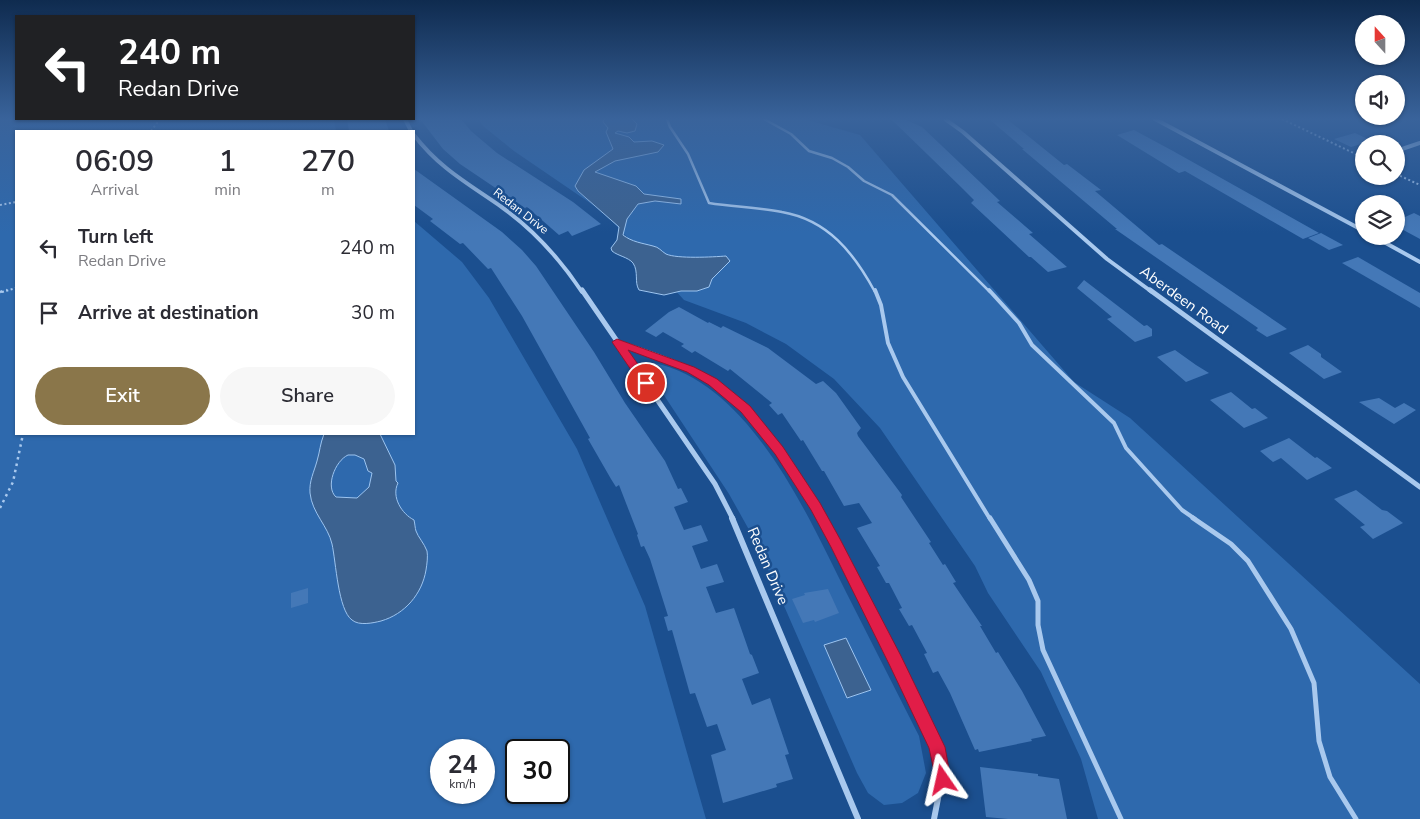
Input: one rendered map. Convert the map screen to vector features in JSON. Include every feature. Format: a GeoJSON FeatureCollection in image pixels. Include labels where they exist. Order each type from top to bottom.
{"type":"FeatureCollection","features":[{"type":"Feature","properties":{"kind":"street","name":"Redan Drive"},"geometry":{"type":"LineString","coordinates":[[433,157],[448,171],[504,209],[546,244],[578,286],[714,483],[729,509],[801,675],[858,819]]}},
{"type":"Feature","properties":{"kind":"street","name":"Aberdeen Road"},"geometry":{"type":"LineString","coordinates":[[992,157],[1107,259],[1420,487]]}},
{"type":"Feature","properties":{"kind":"street"},"geometry":{"type":"LineString","coordinates":[[1226,157],[1355,226]]}},
{"type":"Feature","properties":{"kind":"street"},"geometry":{"type":"LineString","coordinates":[[1389,245],[1420,262]]}},
{"type":"Feature","properties":{"kind":"street"},"geometry":{"type":"LineString","coordinates":[[617,342],[690,370],[713,382],[746,409],[779,450],[795,474],[839,549],[937,747],[943,780],[940,802],[934,819]]}},
{"type":"Feature","properties":{"kind":"lane"},"geometry":{"type":"LineString","coordinates":[[689,157],[697,171],[709,203],[782,211],[802,217],[822,226],[840,240],[852,255],[879,300],[883,310],[887,336],[916,400],[1029,580],[1038,601],[1038,625],[1043,650],[1121,819]]}},
{"type":"Feature","properties":{"kind":"lane"},"geometry":{"type":"LineString","coordinates":[[830,157],[848,167],[864,181],[892,195],[996,297],[1019,323],[1032,344],[1114,423],[1126,448],[1182,510],[1231,544],[1248,561],[1291,629],[1314,683],[1319,741],[1330,777],[1356,819]]}},
{"type":"Feature","properties":{"kind":"path"},"geometry":{"type":"LineString","coordinates":[[1405,178],[1420,185]]}},
{"type":"Feature","properties":{"kind":"path"},"geometry":{"type":"LineString","coordinates":[[0,205],[15,202]]}},
{"type":"Feature","properties":{"kind":"path"},"geometry":{"type":"LineString","coordinates":[[0,292],[15,288]]}},
{"type":"Feature","properties":{"kind":"path"},"geometry":{"type":"LineString","coordinates":[[0,508],[13,482],[23,435]]}},
{"type":"Feature","properties":{"kind":"shaded area"},"geometry":{"type":"Polygon","coordinates":[[[0,157],[15,157],[15,435],[415,435],[415,222],[462,262],[489,298],[577,449],[645,606],[706,819],[0,819],[0,157]]]}},
{"type":"Feature","properties":{"kind":"shaded area"},"geometry":{"type":"Polygon","coordinates":[[[523,157],[879,157],[1074,382],[1130,418],[1420,684],[1420,819],[1098,819],[1081,759],[1041,672],[988,593],[975,566],[880,428],[834,379],[786,344],[746,323],[684,300],[614,223],[593,205],[523,157]]]}},
{"type":"Feature","properties":{"kind":"shaded area"},"geometry":{"type":"Polygon","coordinates":[[[602,157],[633,157],[615,161],[595,172],[636,186],[644,194],[681,199],[681,204],[655,201],[638,204],[627,219],[623,235],[634,241],[657,247],[671,256],[726,256],[730,261],[712,279],[709,287],[697,291],[681,291],[664,295],[639,290],[633,263],[612,251],[611,248],[617,240],[619,227],[578,191],[575,186],[584,170],[602,157]]]}},
{"type":"Feature","properties":{"kind":"shaded area"},"geometry":{"type":"Polygon","coordinates":[[[654,363],[688,375],[719,396],[747,424],[772,456],[794,491],[919,736],[926,773],[918,793],[902,803],[884,805],[868,793],[857,773],[757,544],[729,494],[648,371],[648,364],[654,363]]]}},
{"type":"Feature","properties":{"kind":"shaded area"},"geometry":{"type":"Polygon","coordinates":[[[324,435],[380,435],[395,465],[396,481],[398,483],[396,488],[397,499],[405,514],[414,520],[417,533],[427,551],[427,563],[424,579],[416,595],[405,608],[390,618],[366,624],[355,622],[347,615],[338,585],[330,537],[311,500],[311,481],[324,435]],[[348,455],[339,463],[333,474],[331,487],[336,497],[357,498],[369,487],[372,473],[368,471],[364,459],[355,455],[348,455]]]}},
{"type":"Feature","properties":{"kind":"shaded area"},"geometry":{"type":"Polygon","coordinates":[[[846,638],[871,690],[847,698],[824,645],[846,638]]]}},
{"type":"Feature","properties":{"kind":"building"},"geometry":{"type":"Polygon","coordinates":[[[452,157],[504,157],[573,202],[601,224],[572,236],[568,231],[559,235],[527,207],[525,208],[452,157]]]}},
{"type":"Feature","properties":{"kind":"building"},"geometry":{"type":"Polygon","coordinates":[[[930,157],[954,157],[1000,201],[997,202],[1033,233],[1029,234],[1067,267],[1048,272],[1029,257],[971,203],[974,200],[930,157]]]}},
{"type":"Feature","properties":{"kind":"building"},"geometry":{"type":"Polygon","coordinates":[[[1032,157],[1054,157],[1064,165],[1067,164],[1101,190],[1095,191],[1159,245],[1162,244],[1287,329],[1267,337],[1256,330],[1258,328],[1115,229],[1117,229],[1032,157]]]}},
{"type":"Feature","properties":{"kind":"building"},"geometry":{"type":"Polygon","coordinates":[[[1153,157],[1184,157],[1319,233],[1303,239],[1185,171],[1179,173],[1153,157]]]}},
{"type":"Feature","properties":{"kind":"building"},"geometry":{"type":"Polygon","coordinates":[[[415,170],[502,232],[536,266],[665,461],[678,489],[681,488],[688,502],[674,507],[684,530],[701,525],[708,541],[692,546],[701,569],[717,564],[724,582],[706,587],[716,613],[734,608],[750,654],[759,673],[742,679],[752,705],[770,698],[789,754],[785,755],[793,779],[776,784],[777,787],[723,803],[711,755],[726,750],[717,724],[707,727],[695,693],[690,694],[672,630],[668,631],[664,617],[668,616],[650,559],[644,546],[641,547],[638,534],[619,485],[616,487],[611,479],[522,316],[491,268],[488,269],[463,243],[460,244],[430,221],[433,219],[415,206],[415,170]]]}},
{"type":"Feature","properties":{"kind":"building"},"geometry":{"type":"Polygon","coordinates":[[[1414,213],[1420,216],[1420,239],[1405,231],[1405,217],[1414,213]]]}},
{"type":"Feature","properties":{"kind":"building"},"geometry":{"type":"Polygon","coordinates":[[[1321,233],[1343,245],[1329,250],[1308,238],[1321,233]]]}},
{"type":"Feature","properties":{"kind":"building"},"geometry":{"type":"Polygon","coordinates":[[[1358,257],[1420,293],[1420,308],[1342,263],[1358,257]]]}},
{"type":"Feature","properties":{"kind":"building"},"geometry":{"type":"Polygon","coordinates":[[[1084,280],[1144,326],[1147,325],[1152,329],[1152,336],[1135,342],[1107,319],[1112,317],[1077,288],[1084,280]]]}},
{"type":"Feature","properties":{"kind":"building"},"geometry":{"type":"Polygon","coordinates":[[[679,307],[708,323],[721,328],[723,326],[768,348],[816,384],[823,381],[836,393],[861,428],[857,433],[858,436],[902,495],[901,497],[931,542],[929,543],[956,582],[953,583],[1022,691],[1046,736],[1031,739],[1032,741],[979,752],[978,749],[975,750],[950,693],[938,671],[933,673],[924,654],[927,653],[912,625],[909,626],[899,609],[902,608],[889,583],[886,583],[877,567],[880,566],[857,528],[872,523],[859,503],[844,506],[824,471],[822,471],[803,440],[801,441],[782,413],[778,415],[769,405],[772,403],[730,369],[728,371],[695,351],[692,353],[681,346],[684,344],[663,332],[656,337],[645,331],[669,312],[679,307]]]}},
{"type":"Feature","properties":{"kind":"building"},"geometry":{"type":"Polygon","coordinates":[[[1308,345],[1342,372],[1324,379],[1289,353],[1308,345]]]}},
{"type":"Feature","properties":{"kind":"building"},"geometry":{"type":"Polygon","coordinates":[[[1175,350],[1209,373],[1186,382],[1157,357],[1175,350]]]}},
{"type":"Feature","properties":{"kind":"building"},"geometry":{"type":"Polygon","coordinates":[[[1231,392],[1252,409],[1255,408],[1268,418],[1244,428],[1210,400],[1231,392]]]}},
{"type":"Feature","properties":{"kind":"building"},"geometry":{"type":"Polygon","coordinates":[[[1379,398],[1395,408],[1404,403],[1416,410],[1394,424],[1359,402],[1379,398]]]}},
{"type":"Feature","properties":{"kind":"building"},"geometry":{"type":"Polygon","coordinates":[[[1289,438],[1315,458],[1317,457],[1332,468],[1307,480],[1281,458],[1273,462],[1260,451],[1289,438]]]}},
{"type":"Feature","properties":{"kind":"building"},"geometry":{"type":"Polygon","coordinates":[[[1356,490],[1403,523],[1373,539],[1360,527],[1365,525],[1334,499],[1356,490]]]}},
{"type":"Feature","properties":{"kind":"building"},"geometry":{"type":"Polygon","coordinates":[[[308,588],[308,603],[291,608],[291,593],[308,588]]]}},
{"type":"Feature","properties":{"kind":"building"},"geometry":{"type":"Polygon","coordinates":[[[828,589],[839,613],[815,622],[814,620],[803,623],[792,599],[805,595],[804,593],[828,589]]]}},
{"type":"Feature","properties":{"kind":"building"},"geometry":{"type":"Polygon","coordinates":[[[980,767],[1038,774],[1038,776],[1059,779],[1067,819],[986,817],[980,767]]]}},
{"type":"Feature","properties":{"kind":"route"},"geometry":{"type":"LineString","coordinates":[[646,383],[617,342],[690,370],[713,382],[746,409],[779,450],[836,543],[896,661],[937,747],[943,780]]}}]}
